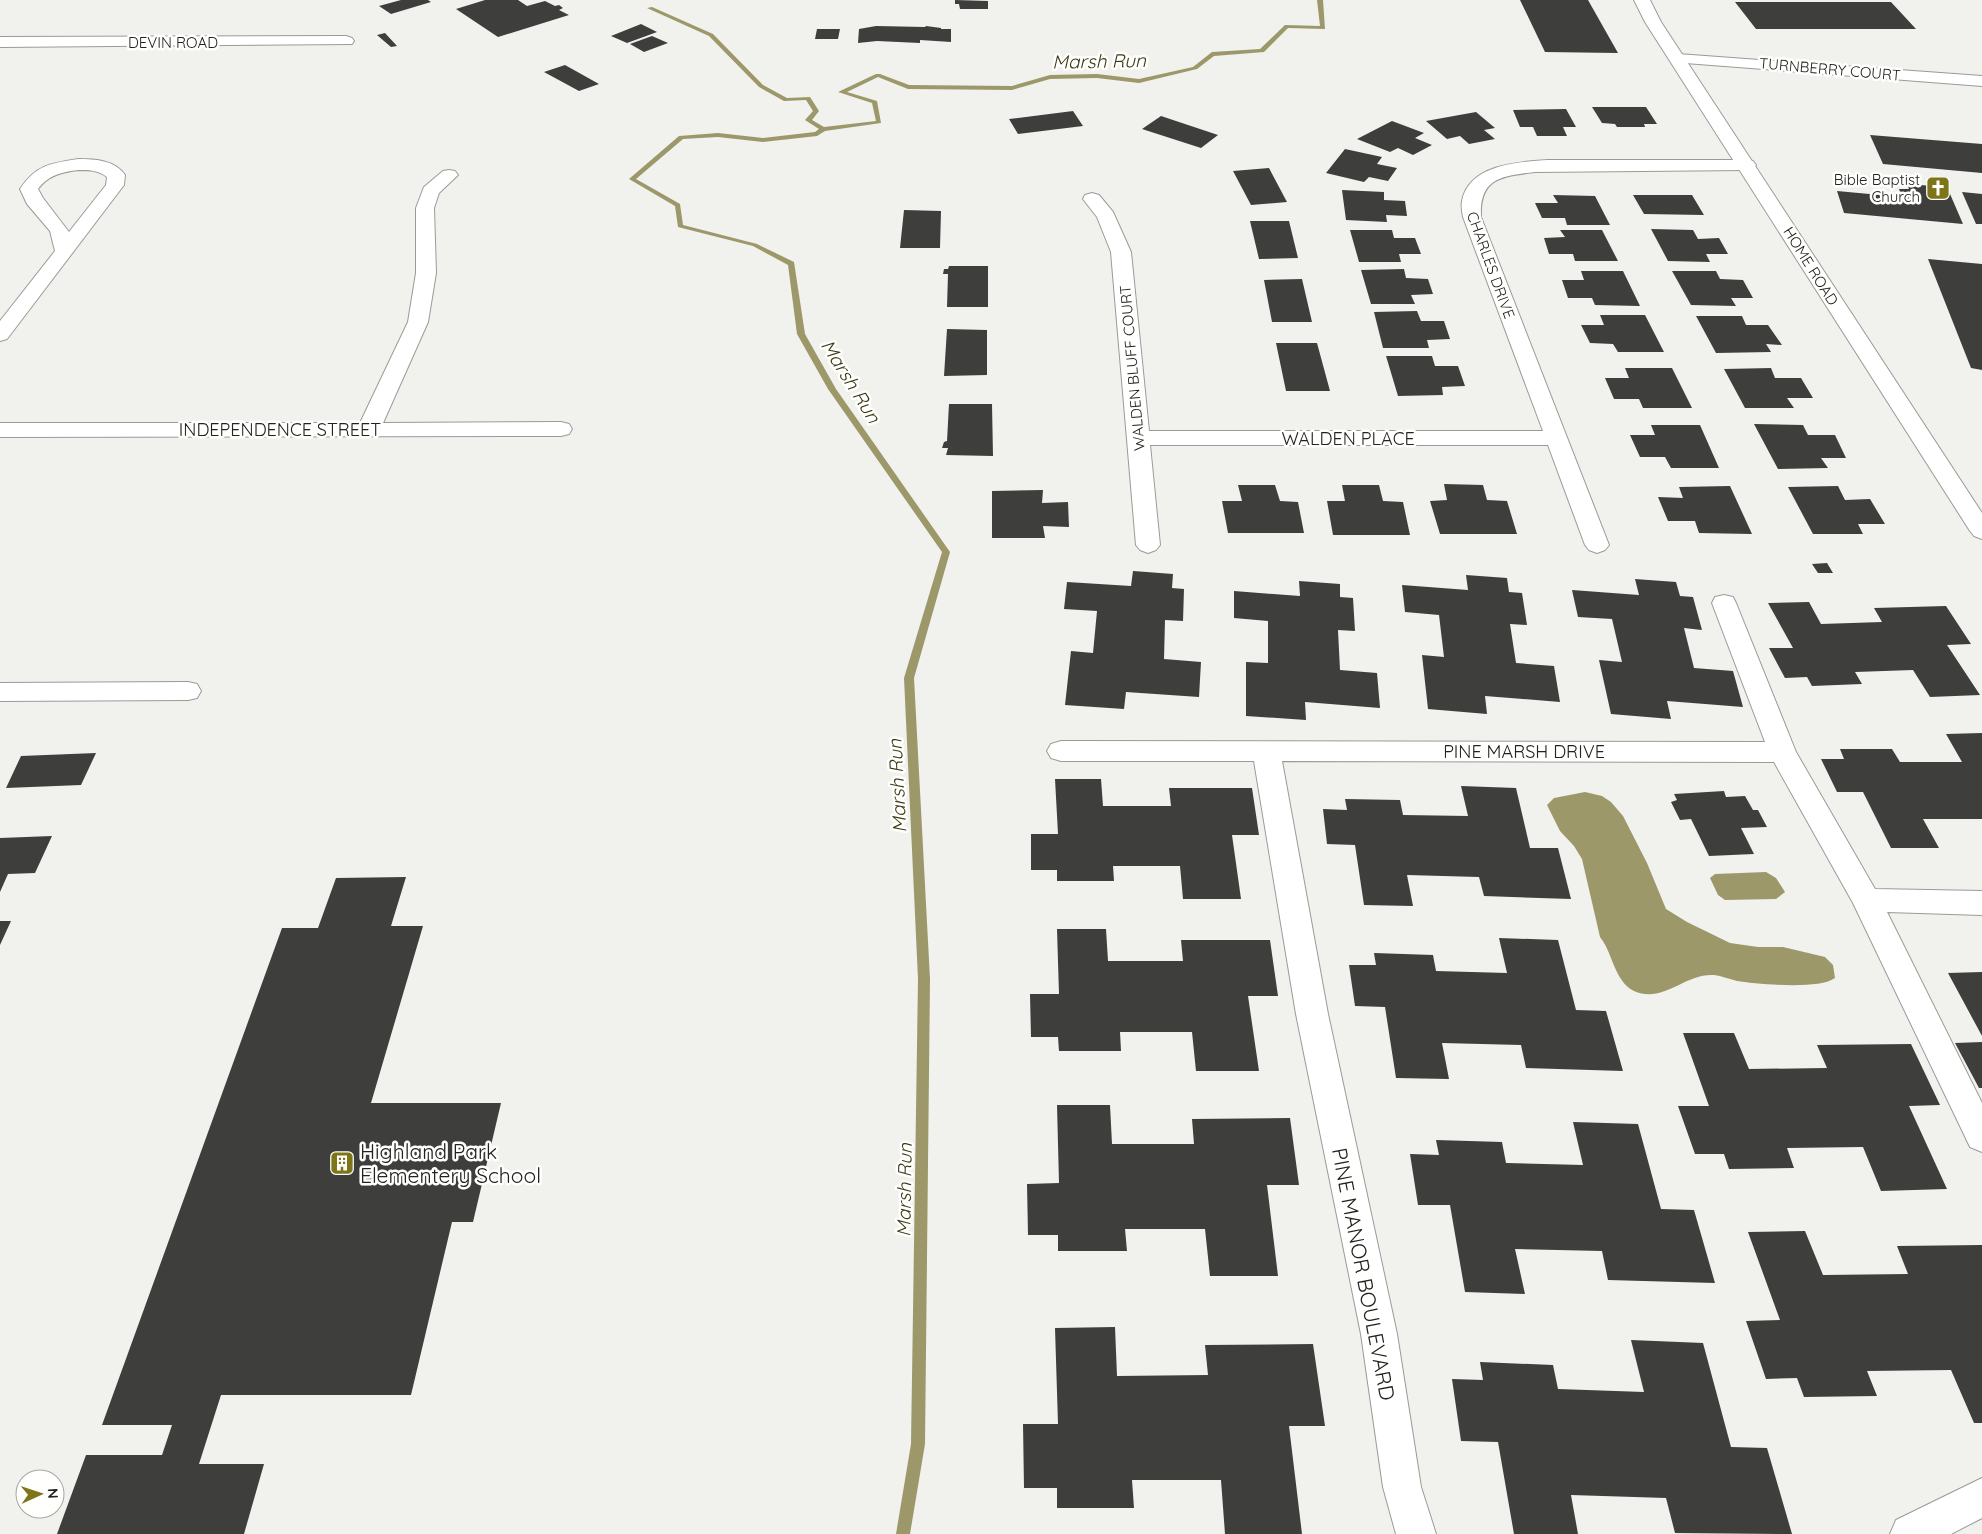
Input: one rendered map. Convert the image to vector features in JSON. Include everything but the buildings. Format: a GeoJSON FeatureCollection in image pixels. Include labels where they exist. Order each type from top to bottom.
{"type":"FeatureCollection","features":[{"type":"Feature","properties":{"kind":"street","name":"HOME ROAD"},"geometry":{"type":"LineString","coordinates":[[1642,0],[1653,22],[1747,164],[1982,531]]}},
{"type":"Feature","properties":{"kind":"street","name":"DEVIN ROAD"},"geometry":{"type":"LineString","coordinates":[[0,42],[346,41]]}},
{"type":"Feature","properties":{"kind":"street","name":"TURNBERRY COURT"},"geometry":{"type":"LineString","coordinates":[[1678,59],[1982,82]]}},
{"type":"Feature","properties":{"kind":"street"},"geometry":{"type":"LineString","coordinates":[[0,335],[114,185],[116,175],[111,168],[97,164],[77,165],[56,170],[38,177],[29,190],[34,200],[59,230],[64,250]]}},
{"type":"Feature","properties":{"kind":"street","name":"CHARLES DRIVE"},"geometry":{"type":"LineString","coordinates":[[1597,545],[1472,216],[1469,203],[1473,191],[1484,180],[1501,172],[1525,167],[1548,165],[1747,164]]}},
{"type":"Feature","properties":{"kind":"street"},"geometry":{"type":"LineString","coordinates":[[369,428],[418,322],[426,272],[424,208],[431,191],[449,175]]}},
{"type":"Feature","properties":{"kind":"street","name":"WALDEN BLUFF COURT"},"geometry":{"type":"LineString","coordinates":[[1092,199],[1106,216],[1121,252],[1148,545]]}},
{"type":"Feature","properties":{"kind":"street","name":"INDEPENDENCE STREET"},"geometry":{"type":"LineString","coordinates":[[0,430],[561,428]]}},
{"type":"Feature","properties":{"kind":"street","name":"WALDEN PLACE"},"geometry":{"type":"LineString","coordinates":[[1139,438],[1556,438]]}},
{"type":"Feature","properties":{"kind":"street"},"geometry":{"type":"LineString","coordinates":[[1724,603],[1782,752],[1866,900],[1982,1137]]}},
{"type":"Feature","properties":{"kind":"street"},"geometry":{"type":"LineString","coordinates":[[0,692],[188,691]]}},
{"type":"Feature","properties":{"kind":"street","name":"PINE MANOR BOULEVARD"},"geometry":{"type":"LineString","coordinates":[[1266,750],[1312,1014],[1379,1334],[1402,1487],[1416,1534]]}},
{"type":"Feature","properties":{"kind":"street","name":"PINE MARSH DRIVE"},"geometry":{"type":"LineString","coordinates":[[1061,751],[1782,752]]}},
{"type":"Feature","properties":{"kind":"street"},"geometry":{"type":"LineString","coordinates":[[1866,900],[1982,903]]}},
{"type":"Feature","properties":{"kind":"street"},"geometry":{"type":"LineString","coordinates":[[1910,1534],[1982,1497]]}},
{"type":"Feature","properties":{"kind":"shaded area"},"geometry":{"type":"Polygon","coordinates":[[[1585,792],[1602,796],[1611,802],[1623,816],[1647,863],[1666,909],[1687,922],[1730,943],[1758,947],[1783,947],[1825,957],[1833,965],[1835,978],[1816,984],[1788,985],[1737,981],[1714,975],[1693,978],[1655,994],[1634,991],[1627,986],[1618,974],[1600,937],[1582,859],[1574,846],[1560,831],[1547,805],[1554,798],[1585,792]]]}},
{"type":"Feature","properties":{"kind":"shaded area"},"geometry":{"type":"Polygon","coordinates":[[[1766,872],[1776,878],[1785,892],[1776,899],[1725,900],[1718,895],[1710,878],[1715,874],[1766,872]]]}},
{"type":"Feature","properties":{"kind":"waterway","name":"Marsh Run"},"geometry":{"type":"LineString","coordinates":[[823,129],[879,122],[875,102],[841,92],[878,75],[908,87],[1012,88],[1050,77],[1097,76],[1139,81],[1195,68],[1212,54],[1262,51],[1287,26],[1323,28],[1320,0]]}},
{"type":"Feature","properties":{"kind":"waterway"},"geometry":{"type":"LineString","coordinates":[[650,8],[711,35],[761,86],[786,100],[808,98],[816,111],[808,120],[823,129]]}},
{"type":"Feature","properties":{"kind":"waterway","name":"Marsh Run"},"geometry":{"type":"LineString","coordinates":[[823,129],[817,134],[763,140],[718,135],[681,137],[632,179],[678,205],[680,226],[755,245],[791,264],[801,334],[832,389],[946,552],[909,678],[924,979],[918,1444],[903,1534]]}},
{"type":"Feature","properties":{"kind":"place","name":"Bible Baptist Church"},"geometry":{"type":"Point","coordinates":[1938,188]}},
{"type":"Feature","properties":{"kind":"place","name":"Highland Park Elementery School"},"geometry":{"type":"Point","coordinates":[342,1163]}}]}
